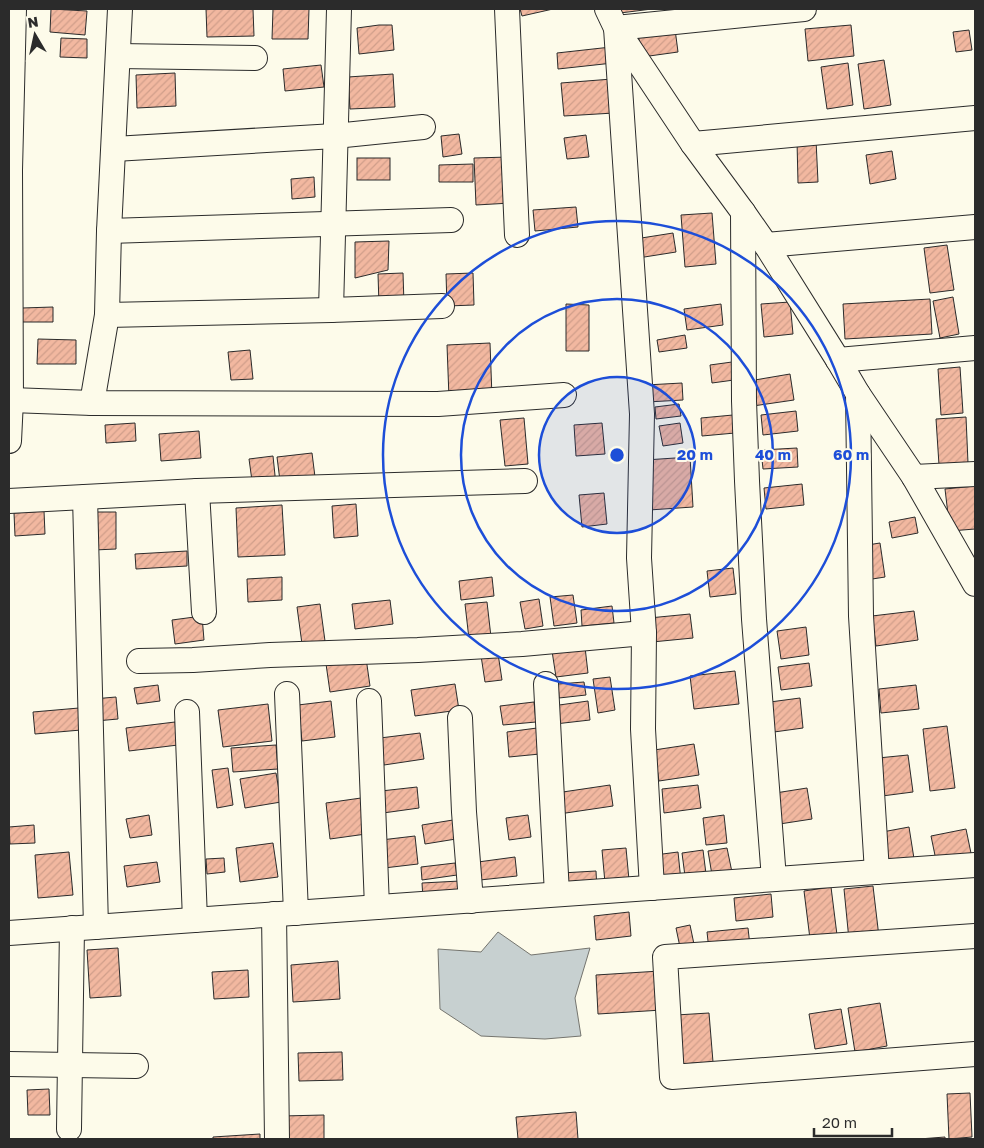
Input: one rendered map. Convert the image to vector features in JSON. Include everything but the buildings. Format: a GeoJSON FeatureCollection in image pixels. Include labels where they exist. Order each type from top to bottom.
{"type":"FeatureCollection","features":[{"type":"Feature","properties":{"kind":"street"},"geometry":{"type":"LineString","coordinates":[[9,441],[11,400],[10,170],[14,9]]}},
{"type":"Feature","properties":{"kind":"street"},"geometry":{"type":"LineString","coordinates":[[92,403],[107,315],[109,231],[120,9]]}},
{"type":"Feature","properties":{"kind":"street"},"geometry":{"type":"LineString","coordinates":[[331,310],[339,9]]}},
{"type":"Feature","properties":{"kind":"street"},"geometry":{"type":"LineString","coordinates":[[507,9],[517,235]]}},
{"type":"Feature","properties":{"kind":"street"},"geometry":{"type":"LineString","coordinates":[[611,19],[804,9]]}},
{"type":"Feature","properties":{"kind":"street"},"geometry":{"type":"LineString","coordinates":[[611,19],[694,144],[766,245],[858,394],[914,477],[975,584]]}},
{"type":"Feature","properties":{"kind":"street"},"geometry":{"type":"LineString","coordinates":[[611,19],[642,414],[639,558],[644,633],[643,729],[652,888]]}},
{"type":"Feature","properties":{"kind":"street"},"geometry":{"type":"LineString","coordinates":[[118,56],[255,58]]}},
{"type":"Feature","properties":{"kind":"street"},"geometry":{"type":"LineString","coordinates":[[694,144],[975,118]]}},
{"type":"Feature","properties":{"kind":"street"},"geometry":{"type":"LineString","coordinates":[[114,149],[335,136],[423,127]]}},
{"type":"Feature","properties":{"kind":"street"},"geometry":{"type":"LineString","coordinates":[[743,212],[744,401],[747,481],[754,619],[774,879]]}},
{"type":"Feature","properties":{"kind":"street"},"geometry":{"type":"LineString","coordinates":[[109,231],[451,220]]}},
{"type":"Feature","properties":{"kind":"street"},"geometry":{"type":"LineString","coordinates":[[766,245],[975,227]]}},
{"type":"Feature","properties":{"kind":"street"},"geometry":{"type":"LineString","coordinates":[[107,315],[442,306]]}},
{"type":"Feature","properties":{"kind":"street"},"geometry":{"type":"LineString","coordinates":[[838,360],[975,348]]}},
{"type":"Feature","properties":{"kind":"street"},"geometry":{"type":"LineString","coordinates":[[858,394],[861,616],[877,872]]}},
{"type":"Feature","properties":{"kind":"street"},"geometry":{"type":"LineString","coordinates":[[11,400],[92,403],[438,404],[564,395]]}},
{"type":"Feature","properties":{"kind":"street"},"geometry":{"type":"LineString","coordinates":[[914,477],[975,474]]}},
{"type":"Feature","properties":{"kind":"street"},"geometry":{"type":"LineString","coordinates":[[9,501],[197,491],[526,481]]}},
{"type":"Feature","properties":{"kind":"street"},"geometry":{"type":"LineString","coordinates":[[197,491],[204,612]]}},
{"type":"Feature","properties":{"kind":"street"},"geometry":{"type":"LineString","coordinates":[[85,497],[96,927]]}},
{"type":"Feature","properties":{"kind":"street"},"geometry":{"type":"LineString","coordinates":[[139,661],[418,650],[522,644],[644,633]]}},
{"type":"Feature","properties":{"kind":"street"},"geometry":{"type":"LineString","coordinates":[[546,684],[557,894]]}},
{"type":"Feature","properties":{"kind":"street"},"geometry":{"type":"LineString","coordinates":[[277,1139],[285,914],[287,694]]}},
{"type":"Feature","properties":{"kind":"street"},"geometry":{"type":"LineString","coordinates":[[369,701],[377,907]]}},
{"type":"Feature","properties":{"kind":"street"},"geometry":{"type":"LineString","coordinates":[[187,712],[195,920]]}},
{"type":"Feature","properties":{"kind":"street"},"geometry":{"type":"LineString","coordinates":[[460,718],[464,812],[471,900]]}},
{"type":"Feature","properties":{"kind":"street"},"geometry":{"type":"LineString","coordinates":[[9,933],[975,865]]}},
{"type":"Feature","properties":{"kind":"street"},"geometry":{"type":"LineString","coordinates":[[69,1129],[72,928]]}},
{"type":"Feature","properties":{"kind":"street"},"geometry":{"type":"LineString","coordinates":[[975,936],[665,957],[672,1077],[975,1054]]}},
{"type":"Feature","properties":{"kind":"street"},"geometry":{"type":"LineString","coordinates":[[9,1064],[136,1066]]}},
{"type":"Feature","properties":{"kind":"shaded area"},"geometry":{"type":"Polygon","coordinates":[[[498,932],[531,955],[590,948],[575,998],[581,1036],[545,1039],[481,1036],[440,1009],[438,949],[481,952],[498,932]]]}}]}
